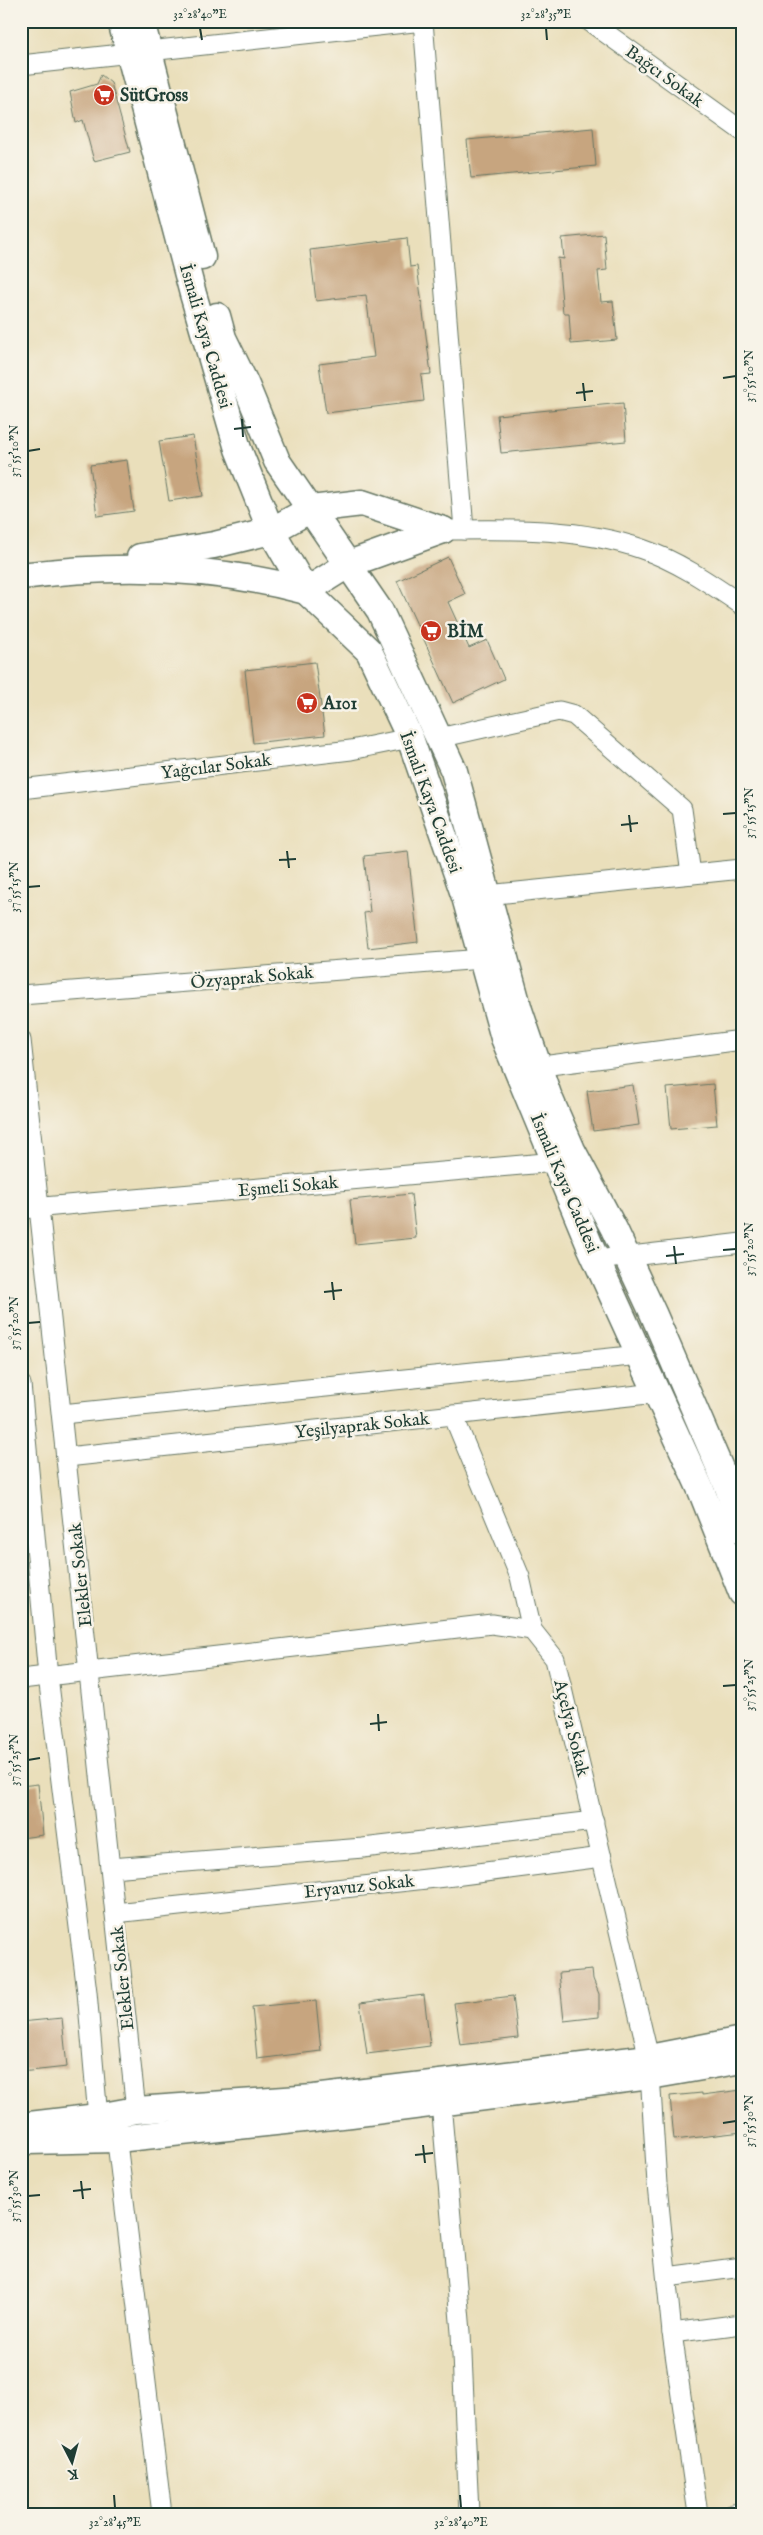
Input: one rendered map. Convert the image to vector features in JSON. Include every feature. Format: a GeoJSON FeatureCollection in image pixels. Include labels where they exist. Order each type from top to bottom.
{"type":"FeatureCollection","features":[{"type":"Feature","properties":{"kind":"street","name":"İsmali Kaya Caddesi"},"geometry":{"type":"LineString","coordinates":[[122,21],[141,52],[222,338],[245,383],[277,461],[380,611],[454,771],[477,896],[482,959],[504,1038],[528,1068],[556,1162],[596,1260],[701,1490],[742,1593]]}},
{"type":"Feature","properties":{"kind":"street","name":"İsmali Kaya Caddesi"},"geometry":{"type":"LineString","coordinates":[[141,21],[141,52],[195,303],[238,449],[271,531],[306,591],[368,651],[410,738],[477,896]]}},
{"type":"Feature","properties":{"kind":"street"},"geometry":{"type":"LineString","coordinates":[[21,65],[423,21],[454,530]]}},
{"type":"Feature","properties":{"kind":"street","name":"Bağcı Sokak"},"geometry":{"type":"LineString","coordinates":[[589,21],[742,131]]}},
{"type":"Feature","properties":{"kind":"street"},"geometry":{"type":"LineString","coordinates":[[21,576],[214,545],[271,531],[311,509],[362,503],[454,530],[570,532],[642,549],[700,576],[742,605]]}},
{"type":"Feature","properties":{"kind":"street"},"geometry":{"type":"LineString","coordinates":[[63,570],[180,570],[268,581],[306,591],[348,564],[454,530]]}},
{"type":"Feature","properties":{"kind":"street"},"geometry":{"type":"LineString","coordinates":[[439,738],[559,711],[574,715],[682,809],[691,874]]}},
{"type":"Feature","properties":{"kind":"street","name":"Yağcılar Sokak"},"geometry":{"type":"LineString","coordinates":[[21,789],[351,750],[410,738]]}},
{"type":"Feature","properties":{"kind":"street"},"geometry":{"type":"LineString","coordinates":[[742,869],[477,896],[519,1010],[528,1068],[627,1256],[735,1486],[742,1530]]}},
{"type":"Feature","properties":{"kind":"street","name":"Özyaprak Sokak"},"geometry":{"type":"LineString","coordinates":[[21,995],[482,959]]}},
{"type":"Feature","properties":{"kind":"street","name":"Elekler Sokak"},"geometry":{"type":"LineString","coordinates":[[21,1040],[116,1913],[116,2120]]}},
{"type":"Feature","properties":{"kind":"street"},"geometry":{"type":"LineString","coordinates":[[528,1068],[742,1040]]}},
{"type":"Feature","properties":{"kind":"street","name":"Eşmeli Sokak"},"geometry":{"type":"LineString","coordinates":[[21,1209],[556,1162]]}},
{"type":"Feature","properties":{"kind":"street"},"geometry":{"type":"LineString","coordinates":[[596,1260],[742,1243]]}},
{"type":"Feature","properties":{"kind":"street"},"geometry":{"type":"LineString","coordinates":[[62,1414],[640,1355]]}},
{"type":"Feature","properties":{"kind":"street","name":"Elekler Sokak"},"geometry":{"type":"LineString","coordinates":[[21,1384],[25,1467],[86,1992],[116,2120]]}},
{"type":"Feature","properties":{"kind":"street","name":"Yeşilyaprak Sokak"},"geometry":{"type":"LineString","coordinates":[[67,1457],[657,1393]]}},
{"type":"Feature","properties":{"kind":"street","name":"Açelya Sokak"},"geometry":{"type":"LineString","coordinates":[[453,1415],[520,1577],[532,1630],[555,1659],[594,1821],[649,2067],[657,2184],[672,2332],[698,2514]]}},
{"type":"Feature","properties":{"kind":"street"},"geometry":{"type":"LineString","coordinates":[[701,1490],[735,1486]]}},
{"type":"Feature","properties":{"kind":"street"},"geometry":{"type":"LineString","coordinates":[[21,1680],[492,1624],[532,1630]]}},
{"type":"Feature","properties":{"kind":"street"},"geometry":{"type":"LineString","coordinates":[[111,1868],[363,1848],[594,1821]]}},
{"type":"Feature","properties":{"kind":"street","name":"Eryavuz Sokak"},"geometry":{"type":"LineString","coordinates":[[116,1913],[454,1876],[602,1857]]}},
{"type":"Feature","properties":{"kind":"street"},"geometry":{"type":"LineString","coordinates":[[21,2126],[441,2103],[649,2067],[742,2040]]}},
{"type":"Feature","properties":{"kind":"street"},"geometry":{"type":"LineString","coordinates":[[21,2142],[116,2120],[314,2098],[742,2060]]}},
{"type":"Feature","properties":{"kind":"street"},"geometry":{"type":"LineString","coordinates":[[441,2103],[461,2332],[469,2514]]}},
{"type":"Feature","properties":{"kind":"street"},"geometry":{"type":"LineString","coordinates":[[116,2120],[162,2514]]}},
{"type":"Feature","properties":{"kind":"street"},"geometry":{"type":"LineString","coordinates":[[667,2277],[742,2268]]}},
{"type":"Feature","properties":{"kind":"street"},"geometry":{"type":"LineString","coordinates":[[672,2332],[742,2324]]}},
{"type":"Feature","properties":{"kind":"street"},"geometry":{"type":"LineString","coordinates":[[733,2514],[742,2513]]}},
{"type":"Feature","properties":{"kind":"building"},"geometry":{"type":"Polygon","coordinates":[[[101,75],[111,83],[130,152],[94,161],[83,120],[76,123],[70,92],[97,84],[101,75]]]}},
{"type":"Feature","properties":{"kind":"building"},"geometry":{"type":"Polygon","coordinates":[[[593,128],[596,166],[471,178],[467,140],[593,128]]]}},
{"type":"Feature","properties":{"kind":"building"},"geometry":{"type":"Polygon","coordinates":[[[604,234],[607,270],[598,271],[601,302],[613,301],[617,340],[571,344],[569,313],[563,313],[558,258],[564,259],[562,238],[604,234]]]}},
{"type":"Feature","properties":{"kind":"building"},"geometry":{"type":"Polygon","coordinates":[[[407,238],[410,267],[417,266],[431,374],[421,375],[424,401],[326,413],[319,364],[374,357],[366,295],[316,301],[310,250],[407,238]]]}},
{"type":"Feature","properties":{"kind":"building"},"geometry":{"type":"Polygon","coordinates":[[[623,403],[626,441],[501,453],[497,415],[623,403]]]}},
{"type":"Feature","properties":{"kind":"building"},"geometry":{"type":"Polygon","coordinates":[[[193,436],[203,496],[169,501],[159,441],[193,436]]]}},
{"type":"Feature","properties":{"kind":"building"},"geometry":{"type":"Polygon","coordinates":[[[127,460],[134,511],[97,516],[90,465],[127,460]]]}},
{"type":"Feature","properties":{"kind":"building"},"geometry":{"type":"Polygon","coordinates":[[[448,557],[465,594],[448,602],[469,648],[487,640],[504,679],[453,703],[397,581],[448,557]]]}},
{"type":"Feature","properties":{"kind":"building"},"geometry":{"type":"Polygon","coordinates":[[[315,662],[325,735],[253,743],[245,670],[315,662]]]}},
{"type":"Feature","properties":{"kind":"building"},"geometry":{"type":"Polygon","coordinates":[[[408,851],[418,942],[368,948],[364,913],[370,912],[364,856],[408,851]]]}},
{"type":"Feature","properties":{"kind":"building"},"geometry":{"type":"Polygon","coordinates":[[[713,1084],[717,1125],[671,1129],[667,1088],[713,1084]]]}},
{"type":"Feature","properties":{"kind":"building"},"geometry":{"type":"Polygon","coordinates":[[[633,1085],[639,1125],[593,1131],[587,1091],[633,1085]]]}},
{"type":"Feature","properties":{"kind":"building"},"geometry":{"type":"Polygon","coordinates":[[[411,1194],[416,1238],[355,1244],[350,1200],[411,1194]]]}},
{"type":"Feature","properties":{"kind":"building"},"geometry":{"type":"Polygon","coordinates":[[[38,1784],[43,1835],[21,1838],[21,1786],[38,1784]]]}},
{"type":"Feature","properties":{"kind":"building"},"geometry":{"type":"Polygon","coordinates":[[[592,1970],[593,1979],[599,1994],[599,2017],[564,2021],[559,1973],[592,1970]]]}},
{"type":"Feature","properties":{"kind":"building"},"geometry":{"type":"Polygon","coordinates":[[[424,1995],[430,2046],[367,2054],[360,2003],[424,1995]]]}},
{"type":"Feature","properties":{"kind":"building"},"geometry":{"type":"Polygon","coordinates":[[[513,1996],[518,2038],[460,2045],[454,2003],[513,1996]]]}},
{"type":"Feature","properties":{"kind":"building"},"geometry":{"type":"Polygon","coordinates":[[[316,2001],[321,2051],[257,2059],[252,2007],[316,2001]]]}},
{"type":"Feature","properties":{"kind":"building"},"geometry":{"type":"Polygon","coordinates":[[[62,2018],[67,2067],[21,2072],[21,2022],[62,2018]]]}},
{"type":"Feature","properties":{"kind":"building"},"geometry":{"type":"Polygon","coordinates":[[[742,2090],[742,2132],[674,2140],[670,2096],[702,2093],[702,2095],[742,2090]]]}},
{"type":"Feature","properties":{"kind":"place","name":"SütGross"},"geometry":{"type":"Point","coordinates":[104,95]}},
{"type":"Feature","properties":{"kind":"place","name":"BİM"},"geometry":{"type":"Point","coordinates":[431,631]}},
{"type":"Feature","properties":{"kind":"place","name":"A101"},"geometry":{"type":"Point","coordinates":[307,703]}}]}
